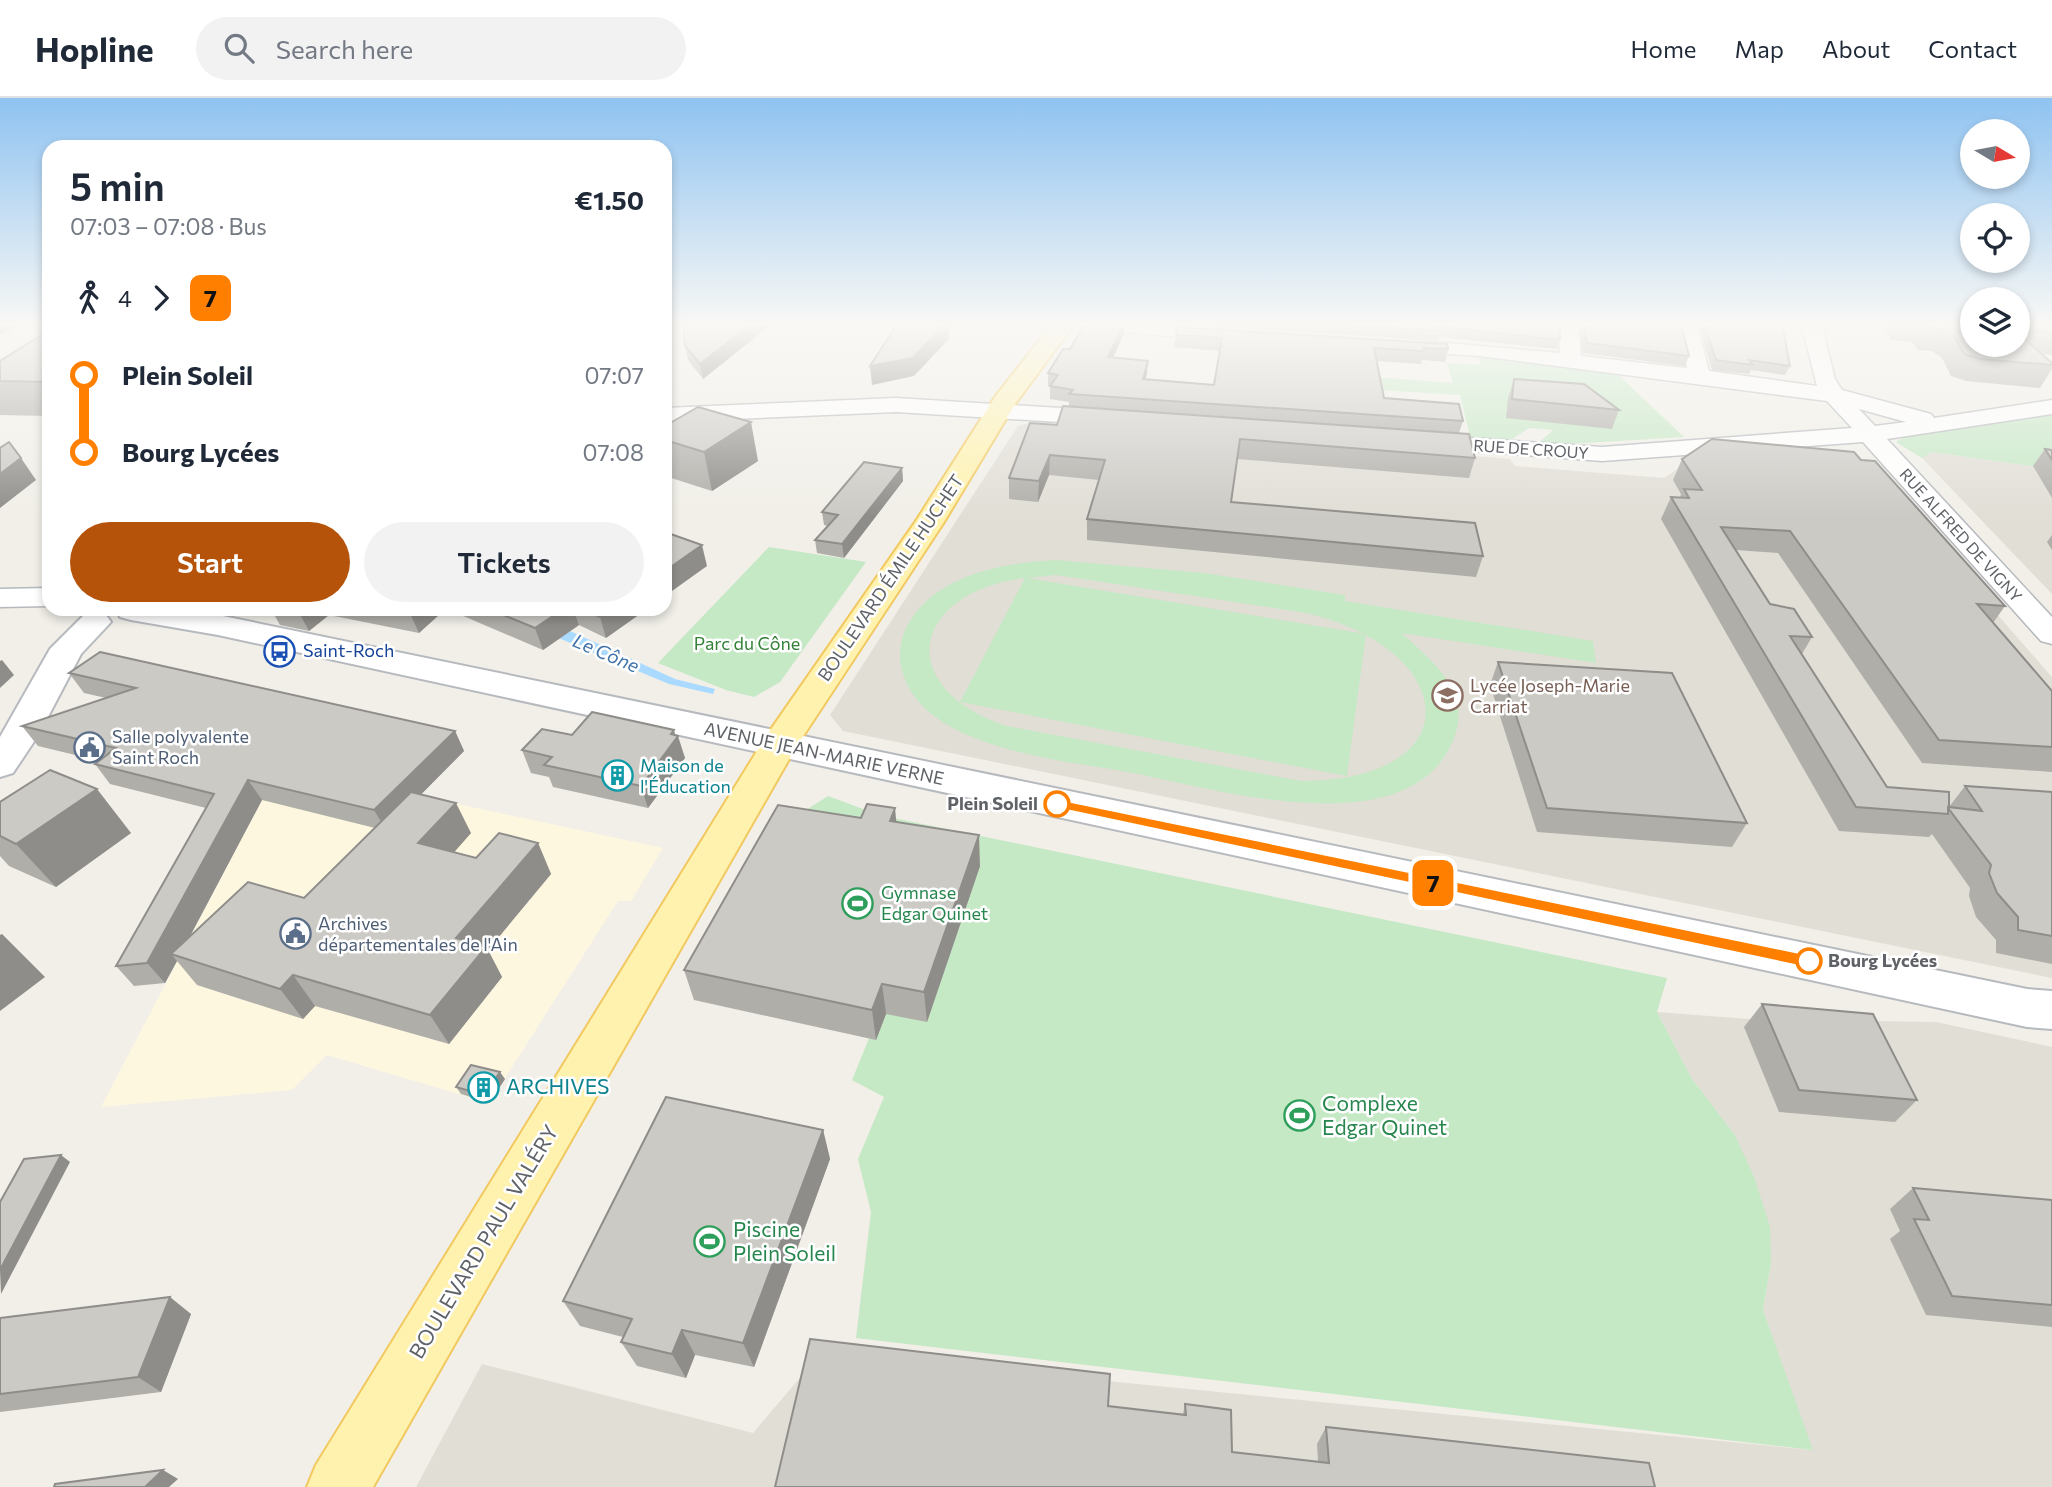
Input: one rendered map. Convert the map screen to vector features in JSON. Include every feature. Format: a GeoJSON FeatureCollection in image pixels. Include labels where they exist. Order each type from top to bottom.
{"type":"FeatureCollection","features":[{"type":"Feature","properties":{"kind":"main road","name":"BOULEVARD ÉMILE HUCHET"},"geometry":{"type":"LineString","coordinates":[[780,744],[930,522],[1016,388]]}},
{"type":"Feature","properties":{"kind":"main road","name":"BOULEVARD PAUL VALÉRY"},"geometry":{"type":"LineString","coordinates":[[338,1487],[780,744]]}},
{"type":"Feature","properties":{"kind":"street","name":"RUE ALFRED DE VIGNY"},"geometry":{"type":"LineString","coordinates":[[1830,388],[2052,635]]}},
{"type":"Feature","properties":{"kind":"street"},"geometry":{"type":"LineString","coordinates":[[1831,388],[1902,416],[1955,422],[2052,407]]}},
{"type":"Feature","properties":{"kind":"street"},"geometry":{"type":"LineString","coordinates":[[672,415],[896,405],[1128,419]]}},
{"type":"Feature","properties":{"kind":"street","name":"RUE DE CROUY"},"geometry":{"type":"LineString","coordinates":[[1401,440],[1602,454],[1870,434],[1955,422]]}},
{"type":"Feature","properties":{"kind":"street","name":"RUE DE CROUY"},"geometry":{"type":"LineString","coordinates":[[1810,439],[1913,483]]}},
{"type":"Feature","properties":{"kind":"street"},"geometry":{"type":"LineString","coordinates":[[0,598],[42,597]]}},
{"type":"Feature","properties":{"kind":"street"},"geometry":{"type":"LineString","coordinates":[[0,764],[21,734],[83,616]]}},
{"type":"Feature","properties":{"kind":"street","name":"AVENUE JEAN-MARIE VERNE"},"geometry":{"type":"LineString","coordinates":[[170,616],[2014,1005],[2052,1010]]}},
{"type":"Feature","properties":{"kind":"shaded area","name":"Lycée Joseph-Marie Carriat"},"geometry":{"type":"Polygon","coordinates":[[[1035,421],[1510,459],[1515,466],[1664,478],[1700,454],[1871,470],[2052,677],[2052,978],[843,731],[830,715],[1018,426],[1035,421]]]}},
{"type":"Feature","properties":{"kind":"shaded area"},"geometry":{"type":"Polygon","coordinates":[[[1932,452],[2052,469],[2052,594],[1922,458],[1932,452]]]}},
{"type":"Feature","properties":{"kind":"shaded area"},"geometry":{"type":"Polygon","coordinates":[[[420,796],[663,848],[633,898],[630,901],[618,901],[489,1103],[327,1055],[292,1090],[101,1107],[262,800],[420,796]]]}},
{"type":"Feature","properties":{"kind":"shaded area"},"geometry":{"type":"Polygon","coordinates":[[[1657,1012],[1748,1019],[1936,1022],[2052,1047],[2052,1487],[416,1487],[482,1364],[753,1433],[821,1353],[1812,1450],[1763,1310],[1771,1263],[1735,1135],[1692,1079],[1657,1012]]]}},
{"type":"Feature","properties":{"kind":"green space"},"geometry":{"type":"Polygon","coordinates":[[[1377,388],[1632,388],[1684,437],[1535,446],[1553,430],[1529,428],[1511,440],[1471,441],[1460,395],[1378,390],[1377,388]]]}},
{"type":"Feature","properties":{"kind":"green space"},"geometry":{"type":"Polygon","coordinates":[[[2052,411],[2052,469],[1932,452],[1922,458],[1896,442],[1910,434],[2052,411]]]}},
{"type":"Feature","properties":{"kind":"green space","name":"Parc du Cône"},"geometry":{"type":"Polygon","coordinates":[[[769,547],[866,562],[780,682],[754,697],[726,690],[658,663],[769,547]]]}},
{"type":"Feature","properties":{"kind":"green space"},"geometry":{"type":"Polygon","coordinates":[[[1055,560],[1204,573],[1345,595],[1345,601],[1593,641],[1596,663],[1402,633],[1439,669],[1448,682],[1459,711],[1457,728],[1450,747],[1426,777],[1391,795],[1350,803],[1303,803],[1256,798],[1039,756],[1004,748],[971,736],[942,721],[919,702],[904,677],[900,656],[901,642],[910,621],[922,605],[938,592],[974,574],[1015,564],[1055,560]],[[1056,575],[1027,578],[1361,633],[1306,613],[1056,575]],[[1025,578],[987,587],[958,602],[939,621],[930,643],[932,666],[945,688],[960,701],[1025,578]],[[1366,636],[1347,776],[962,702],[970,709],[1007,726],[1301,781],[1357,775],[1396,759],[1419,737],[1426,710],[1417,682],[1394,654],[1366,636]]]}},
{"type":"Feature","properties":{"kind":"green space","name":"Complexe Edgar Quinet"},"geometry":{"type":"Polygon","coordinates":[[[828,796],[879,815],[1667,978],[1657,1012],[1692,1079],[1735,1135],[1755,1179],[1770,1227],[1771,1263],[1763,1310],[1813,1450],[856,1338],[871,1212],[858,1159],[884,1097],[852,1080],[870,1036],[795,817],[828,796]]]}},
{"type":"Feature","properties":{"kind":"water","name":"Le Cône"},"geometry":{"type":"Polygon","coordinates":[[[506,616],[570,631],[675,679],[715,689],[713,694],[669,684],[506,616]]]}},
{"type":"Feature","properties":{"kind":"building"},"geometry":{"type":"Polygon","coordinates":[[[1060,388],[1382,388],[1384,398],[1459,404],[1463,421],[1069,394],[1073,390],[1060,388]]]}},
{"type":"Feature","properties":{"kind":"building"},"geometry":{"type":"Polygon","coordinates":[[[1513,388],[1589,388],[1619,410],[1512,399],[1513,388]]]}},
{"type":"Feature","properties":{"kind":"building"},"geometry":{"type":"Polygon","coordinates":[[[1063,406],[1469,434],[1475,458],[1240,439],[1231,502],[1475,523],[1483,556],[1087,519],[1105,460],[1050,455],[1039,481],[1009,478],[1030,423],[1057,425],[1063,406]]]}},
{"type":"Feature","properties":{"kind":"building"},"geometry":{"type":"Polygon","coordinates":[[[698,407],[751,422],[704,452],[672,442],[672,422],[698,407]]]}},
{"type":"Feature","properties":{"kind":"building"},"geometry":{"type":"Polygon","coordinates":[[[1712,439],[1854,452],[1861,460],[1875,461],[2005,606],[1977,604],[2052,691],[2052,747],[1939,740],[1790,531],[1721,527],[1770,604],[1794,609],[1812,637],[1790,636],[1887,787],[1949,792],[1949,807],[1982,811],[1965,786],[2052,792],[2052,936],[2018,930],[2018,917],[1997,893],[1989,873],[1991,865],[1948,808],[1948,814],[1856,807],[1671,497],[1689,498],[1684,489],[1702,490],[1682,459],[1712,439]]]}},
{"type":"Feature","properties":{"kind":"building"},"geometry":{"type":"Polygon","coordinates":[[[9,442],[21,458],[0,474],[0,448],[9,442]]]}},
{"type":"Feature","properties":{"kind":"building"},"geometry":{"type":"Polygon","coordinates":[[[2045,449],[2052,450],[2052,460],[2045,449]]]}},
{"type":"Feature","properties":{"kind":"building"},"geometry":{"type":"Polygon","coordinates":[[[864,462],[902,468],[842,544],[815,540],[838,515],[822,512],[864,462]]]}},
{"type":"Feature","properties":{"kind":"building"},"geometry":{"type":"Polygon","coordinates":[[[672,534],[702,545],[672,566],[672,534]]]}},
{"type":"Feature","properties":{"kind":"building"},"geometry":{"type":"Polygon","coordinates":[[[506,616],[553,616],[535,628],[506,616]]]}},
{"type":"Feature","properties":{"kind":"building"},"geometry":{"type":"Polygon","coordinates":[[[100,652],[455,731],[374,810],[248,780],[147,963],[116,966],[214,794],[95,764],[116,748],[22,726],[136,688],[69,673],[100,652]]]}},
{"type":"Feature","properties":{"kind":"building"},"geometry":{"type":"Polygon","coordinates":[[[1498,662],[1672,673],[1747,823],[1547,808],[1498,662]]]}},
{"type":"Feature","properties":{"kind":"building"},"geometry":{"type":"Polygon","coordinates":[[[592,712],[674,730],[671,734],[678,736],[641,786],[544,765],[552,757],[522,750],[542,729],[572,735],[592,712]]]}},
{"type":"Feature","properties":{"kind":"building"},"geometry":{"type":"Polygon","coordinates":[[[50,770],[97,789],[16,844],[0,836],[0,802],[50,770]]]}},
{"type":"Feature","properties":{"kind":"building"},"geometry":{"type":"Polygon","coordinates":[[[411,792],[456,803],[418,843],[476,858],[499,833],[538,843],[456,938],[486,947],[430,1015],[293,975],[280,989],[171,954],[248,882],[304,898],[411,792]]]}},
{"type":"Feature","properties":{"kind":"building","name":"Gymnase Edgar Quinet"},"geometry":{"type":"Polygon","coordinates":[[[867,804],[895,808],[890,821],[979,835],[924,992],[882,984],[872,1010],[684,970],[778,805],[861,818],[867,804]]]}},
{"type":"Feature","properties":{"kind":"building"},"geometry":{"type":"Polygon","coordinates":[[[1762,1004],[1873,1014],[1917,1100],[1799,1090],[1762,1004]]]}},
{"type":"Feature","properties":{"kind":"building"},"geometry":{"type":"Polygon","coordinates":[[[471,1065],[500,1072],[484,1095],[456,1087],[471,1065]]]}},
{"type":"Feature","properties":{"kind":"building","name":"Piscine Plein Soleil"},"geometry":{"type":"Polygon","coordinates":[[[666,1097],[823,1130],[743,1343],[682,1330],[672,1354],[621,1342],[632,1319],[563,1301],[666,1097]]]}},
{"type":"Feature","properties":{"kind":"building"},"geometry":{"type":"Polygon","coordinates":[[[61,1155],[0,1270],[0,1202],[24,1159],[61,1155]]]}},
{"type":"Feature","properties":{"kind":"building"},"geometry":{"type":"Polygon","coordinates":[[[1913,1188],[2052,1200],[2052,1305],[1952,1296],[1914,1219],[1929,1220],[1913,1188]]]}},
{"type":"Feature","properties":{"kind":"building"},"geometry":{"type":"Polygon","coordinates":[[[170,1297],[138,1377],[0,1394],[0,1318],[170,1297]]]}},
{"type":"Feature","properties":{"kind":"building"},"geometry":{"type":"Polygon","coordinates":[[[810,1339],[1110,1374],[1108,1406],[1186,1415],[1185,1404],[1231,1410],[1232,1452],[1329,1463],[1326,1427],[1649,1463],[1655,1487],[775,1487],[810,1339]]]}},
{"type":"Feature","properties":{"kind":"building"},"geometry":{"type":"Polygon","coordinates":[[[163,1470],[145,1487],[54,1487],[55,1484],[163,1470]]]}},
{"type":"Feature","properties":{"kind":"bus line","name":"7"},"geometry":{"type":"LineString","coordinates":[[1057,804],[1809,961]]}},
{"type":"Feature","properties":{"kind":"place","name":"Saint-Roch"},"geometry":{"type":"Point","coordinates":[280,651]}},
{"type":"Feature","properties":{"kind":"place","name":"Lycée Joseph-Marie Carriat"},"geometry":{"type":"Point","coordinates":[1447,696]}},
{"type":"Feature","properties":{"kind":"place","name":"Salle polyvalente Saint Roch"},"geometry":{"type":"Point","coordinates":[89,747]}},
{"type":"Feature","properties":{"kind":"place","name":"Maison de l'Éducation"},"geometry":{"type":"Point","coordinates":[617,776]}},
{"type":"Feature","properties":{"kind":"place","name":"Plein Soleil"},"geometry":{"type":"Point","coordinates":[1057,804]}},
{"type":"Feature","properties":{"kind":"place","name":"Gymnase Edgar Quinet"},"geometry":{"type":"Point","coordinates":[858,903]}},
{"type":"Feature","properties":{"kind":"place","name":"Archives départementales de l'Ain"},"geometry":{"type":"Point","coordinates":[295,934]}},
{"type":"Feature","properties":{"kind":"place","name":"Bourg Lycées"},"geometry":{"type":"Point","coordinates":[1809,961]}},
{"type":"Feature","properties":{"kind":"place","name":"ARCHIVES"},"geometry":{"type":"Point","coordinates":[483,1087]}},
{"type":"Feature","properties":{"kind":"place","name":"Complexe Edgar Quinet"},"geometry":{"type":"Point","coordinates":[1299,1116]}},
{"type":"Feature","properties":{"kind":"place","name":"Piscine Plein Soleil"},"geometry":{"type":"Point","coordinates":[710,1242]}}]}
